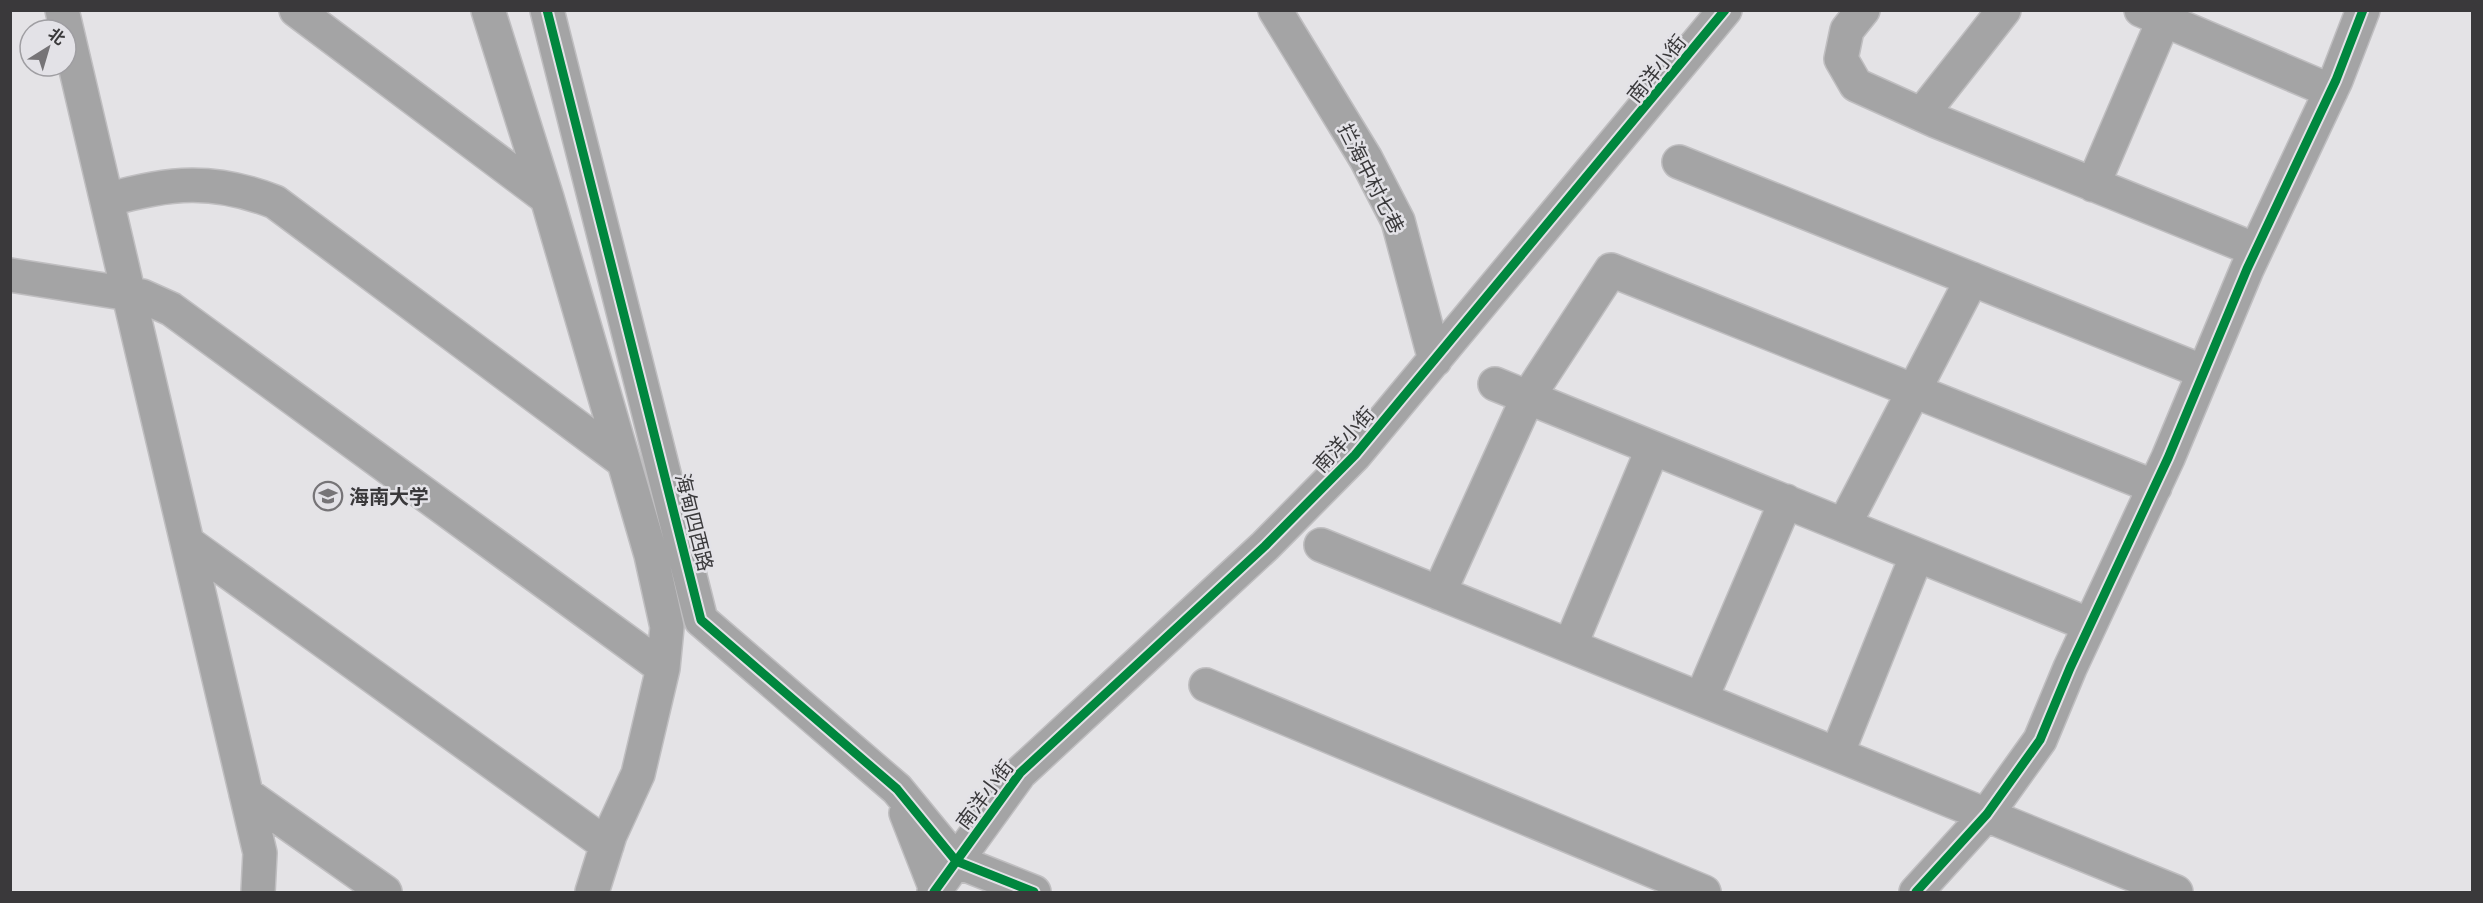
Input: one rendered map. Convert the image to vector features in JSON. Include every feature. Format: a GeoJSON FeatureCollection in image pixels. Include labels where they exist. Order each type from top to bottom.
{"type":"FeatureCollection","features":[{"type":"Feature","properties":{"kind":"street"},"geometry":{"type":"LineString","coordinates":[[62,10],[113,198]]}},
{"type":"Feature","properties":{"kind":"street"},"geometry":{"type":"LineString","coordinates":[[74,10],[113,198],[253,798],[271,851],[271,892]]}},
{"type":"Feature","properties":{"kind":"street"},"geometry":{"type":"LineString","coordinates":[[296,10],[547,198]]}},
{"type":"Feature","properties":{"kind":"street"},"geometry":{"type":"LineString","coordinates":[[488,10],[547,198],[661,594],[667,627],[663,669],[638,774],[608,845],[592,892]]}},
{"type":"Feature","properties":{"kind":"street","name":"海甸四西路"},"geometry":{"type":"LineString","coordinates":[[547,10],[701,620],[897,789],[956,861],[1034,892]]}},
{"type":"Feature","properties":{"kind":"street","name":"拦海中村七巷"},"geometry":{"type":"LineString","coordinates":[[1275,10],[1366,159],[1398,221],[1435,360]]}},
{"type":"Feature","properties":{"kind":"street","name":"南洋小街"},"geometry":{"type":"LineString","coordinates":[[936,892],[1020,773],[1265,546],[1355,455],[1725,10]]}},
{"type":"Feature","properties":{"kind":"street"},"geometry":{"type":"LineString","coordinates":[[1863,10],[1847,30],[1841,59],[1856,85],[2093,185],[2256,250]]}},
{"type":"Feature","properties":{"kind":"street"},"geometry":{"type":"LineString","coordinates":[[1922,114],[2004,10]]}},
{"type":"Feature","properties":{"kind":"street"},"geometry":{"type":"LineString","coordinates":[[1916,892],[1987,814],[2040,740],[2090,625],[2155,487],[2256,250],[2331,91],[2362,10]]}},
{"type":"Feature","properties":{"kind":"street"},"geometry":{"type":"LineString","coordinates":[[2093,185],[2158,14],[2331,91]]}},
{"type":"Feature","properties":{"kind":"street"},"geometry":{"type":"LineString","coordinates":[[1680,162],[2204,372]]}},
{"type":"Feature","properties":{"kind":"street"},"geometry":{"type":"LineString","coordinates":[[113,198],[177,185],[210,184],[244,190],[275,202],[623,460]]}},
{"type":"Feature","properties":{"kind":"street"},"geometry":{"type":"LineString","coordinates":[[1439,593],[1528,397],[1611,270],[2155,487]]}},
{"type":"Feature","properties":{"kind":"street"},"geometry":{"type":"LineString","coordinates":[[10,275],[136,295],[171,309],[663,669]]}},
{"type":"Feature","properties":{"kind":"street"},"geometry":{"type":"LineString","coordinates":[[1844,525],[1972,279]]}},
{"type":"Feature","properties":{"kind":"street"},"geometry":{"type":"LineString","coordinates":[[1496,384],[2090,625]]}},
{"type":"Feature","properties":{"kind":"street"},"geometry":{"type":"LineString","coordinates":[[1570,646],[1653,448]]}},
{"type":"Feature","properties":{"kind":"street"},"geometry":{"type":"LineString","coordinates":[[1701,699],[1786,501]]}},
{"type":"Feature","properties":{"kind":"street"},"geometry":{"type":"LineString","coordinates":[[1321,545],[2176,892]]}},
{"type":"Feature","properties":{"kind":"street"},"geometry":{"type":"LineString","coordinates":[[195,548],[608,845]]}},
{"type":"Feature","properties":{"kind":"street"},"geometry":{"type":"LineString","coordinates":[[1837,754],[1917,555]]}},
{"type":"Feature","properties":{"kind":"street"},"geometry":{"type":"LineString","coordinates":[[1206,685],[1704,892]]}},
{"type":"Feature","properties":{"kind":"street","name":"海甸四西路"},"geometry":{"type":"LineString","coordinates":[[897,789],[936,892]]}},
{"type":"Feature","properties":{"kind":"street"},"geometry":{"type":"LineString","coordinates":[[253,798],[260,853],[258,892]]}},
{"type":"Feature","properties":{"kind":"street"},"geometry":{"type":"LineString","coordinates":[[253,798],[386,892]]}},
{"type":"Feature","properties":{"kind":"cycle path"},"geometry":{"type":"LineString","coordinates":[[547,10],[701,620],[897,789],[956,861],[1034,892]]}},
{"type":"Feature","properties":{"kind":"cycle path"},"geometry":{"type":"LineString","coordinates":[[934,892],[1020,773],[1265,546],[1355,455],[1725,10]]}},
{"type":"Feature","properties":{"kind":"cycle path"},"geometry":{"type":"LineString","coordinates":[[1916,892],[1987,814],[2040,740],[2070,668],[2168,458],[2247,269],[2336,80],[2363,10]]}},
{"type":"Feature","properties":{"kind":"place","name":"海南大学"},"geometry":{"type":"Point","coordinates":[328,496]}}]}
